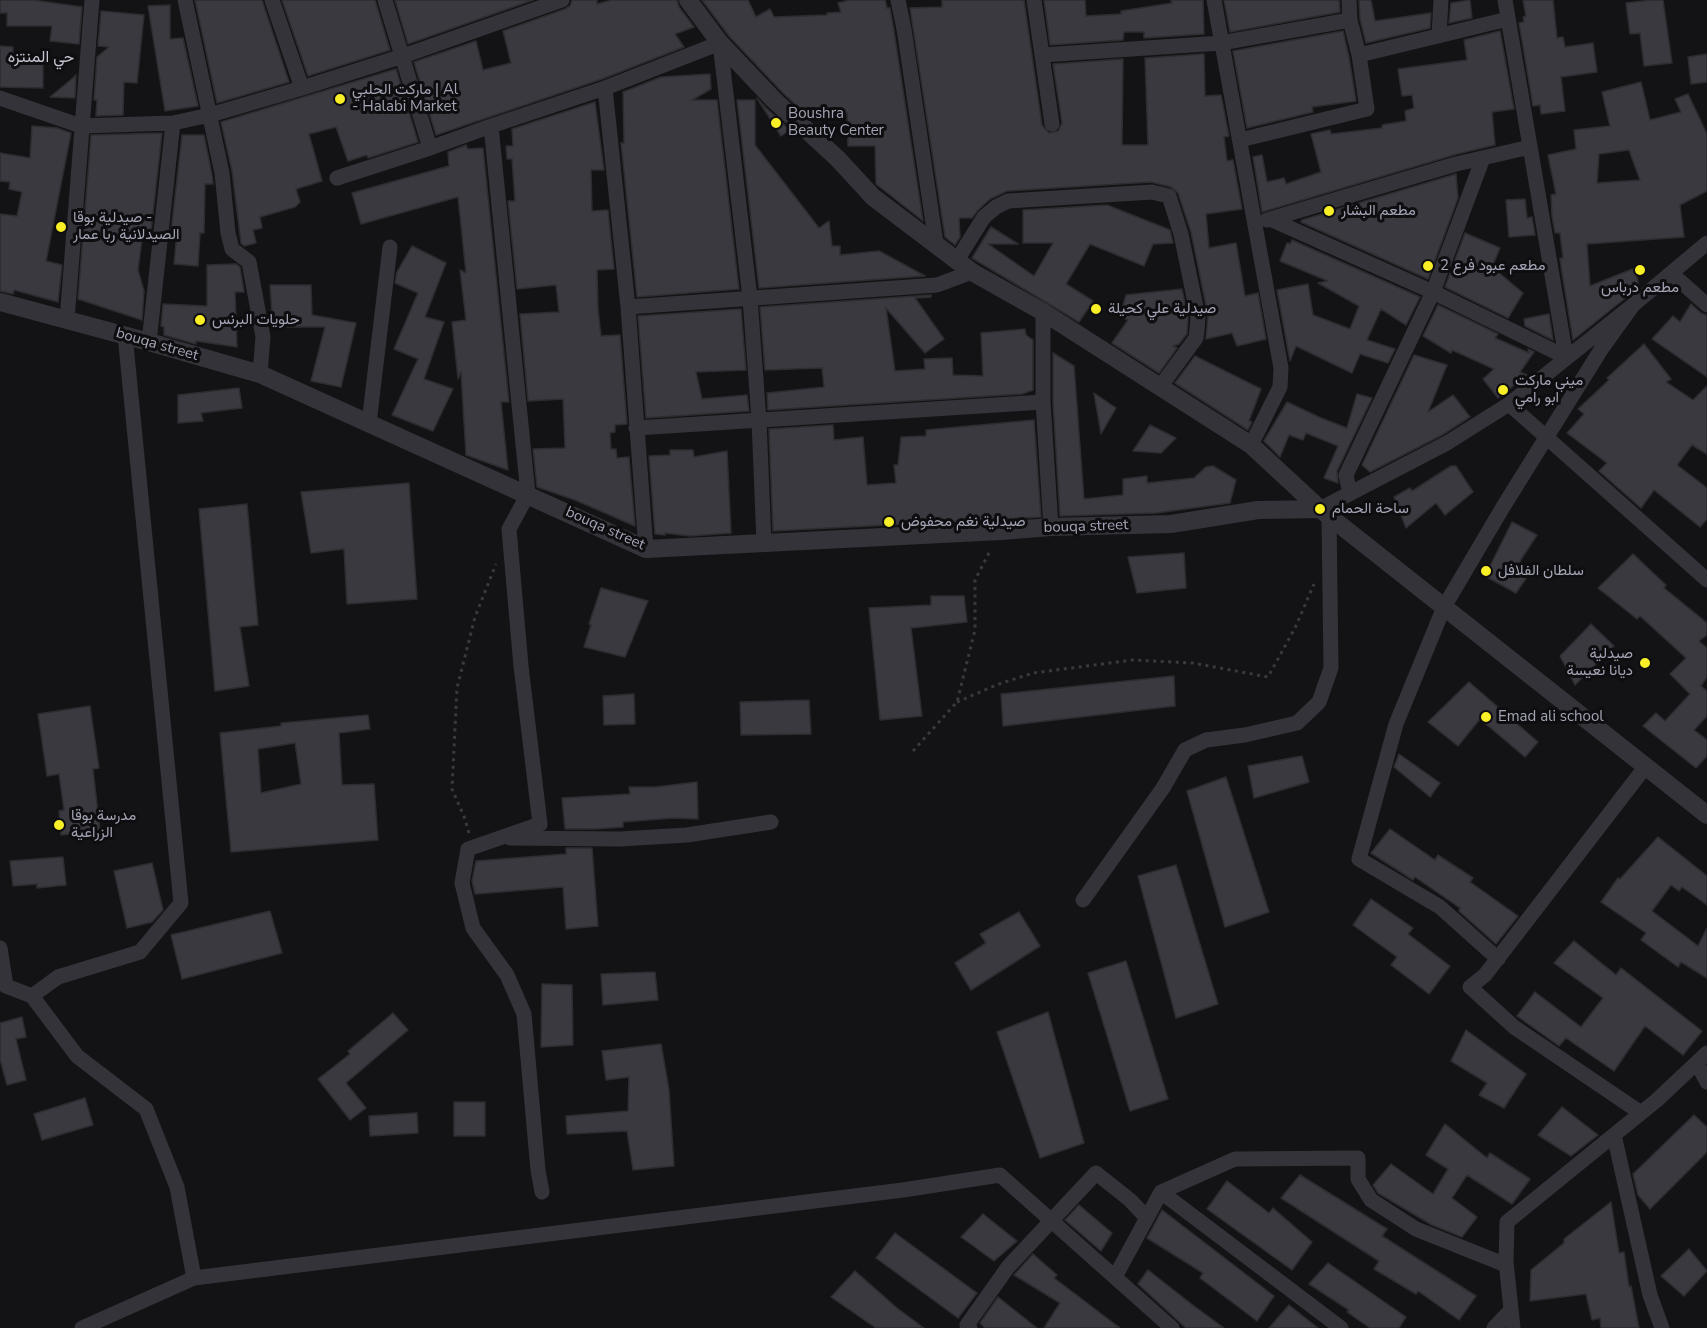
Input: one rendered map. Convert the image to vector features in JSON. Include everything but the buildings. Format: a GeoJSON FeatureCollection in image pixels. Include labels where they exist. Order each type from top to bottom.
{"type":"FeatureCollection","features":[{"type":"Feature","properties":{"kind":"street"},"geometry":{"type":"LineString","coordinates":[[67,320],[92,0]]}},
{"type":"Feature","properties":{"kind":"street"},"geometry":{"type":"LineString","coordinates":[[185,0],[222,173],[232,249],[249,261],[263,337],[260,374]]}},
{"type":"Feature","properties":{"kind":"street"},"geometry":{"type":"LineString","coordinates":[[272,0],[302,88]]}},
{"type":"Feature","properties":{"kind":"street"},"geometry":{"type":"LineString","coordinates":[[385,0],[430,148]]}},
{"type":"Feature","properties":{"kind":"street"},"geometry":{"type":"LineString","coordinates":[[0,98],[81,126],[173,123],[210,115],[302,88],[403,56],[562,0]]}},
{"type":"Feature","properties":{"kind":"street"},"geometry":{"type":"LineString","coordinates":[[688,0],[720,43],[774,100],[838,159],[873,197],[972,272],[1043,312],[1251,445],[1324,513],[1707,815]]}},
{"type":"Feature","properties":{"kind":"street"},"geometry":{"type":"LineString","coordinates":[[897,0],[904,29],[936,243]]}},
{"type":"Feature","properties":{"kind":"street"},"geometry":{"type":"LineString","coordinates":[[1034,0],[1052,124]]}},
{"type":"Feature","properties":{"kind":"street"},"geometry":{"type":"LineString","coordinates":[[1214,0],[1281,368],[1280,387],[1251,445]]}},
{"type":"Feature","properties":{"kind":"street"},"geometry":{"type":"LineString","coordinates":[[1240,140],[1366,109],[1359,55],[1350,20],[1349,0]]}},
{"type":"Feature","properties":{"kind":"street"},"geometry":{"type":"LineString","coordinates":[[1440,0],[1440,36]]}},
{"type":"Feature","properties":{"kind":"street"},"geometry":{"type":"LineString","coordinates":[[1505,0],[1566,357]]}},
{"type":"Feature","properties":{"kind":"street"},"geometry":{"type":"LineString","coordinates":[[1359,55],[1508,19]]}},
{"type":"Feature","properties":{"kind":"street"},"geometry":{"type":"LineString","coordinates":[[1042,55],[1221,43],[1350,20]]}},
{"type":"Feature","properties":{"kind":"street"},"geometry":{"type":"LineString","coordinates":[[337,178],[605,88],[720,43]]}},
{"type":"Feature","properties":{"kind":"street"},"geometry":{"type":"LineString","coordinates":[[720,43],[750,298],[765,543]]}},
{"type":"Feature","properties":{"kind":"street"},"geometry":{"type":"LineString","coordinates":[[605,88],[628,307],[646,549]]}},
{"type":"Feature","properties":{"kind":"street"},"geometry":{"type":"LineString","coordinates":[[148,342],[173,123]]}},
{"type":"Feature","properties":{"kind":"street"},"geometry":{"type":"LineString","coordinates":[[491,126],[528,494],[509,529],[521,666],[540,824],[468,849],[462,883],[473,928],[507,975],[524,1014],[542,1192]]}},
{"type":"Feature","properties":{"kind":"street"},"geometry":{"type":"LineString","coordinates":[[1255,225],[1483,158],[1530,147]]}},
{"type":"Feature","properties":{"kind":"street"},"geometry":{"type":"LineString","coordinates":[[1350,494],[1346,475],[1433,292],[1483,158]]}},
{"type":"Feature","properties":{"kind":"street"},"geometry":{"type":"LineString","coordinates":[[957,260],[984,217],[1008,201],[1152,192],[1169,196],[1181,234],[1198,317],[1196,338],[1160,387]]}},
{"type":"Feature","properties":{"kind":"street"},"geometry":{"type":"LineString","coordinates":[[1270,219],[1433,292],[1566,357]]}},
{"type":"Feature","properties":{"kind":"street"},"geometry":{"type":"LineString","coordinates":[[1324,513],[1350,494],[1447,443],[1509,404],[1633,306],[1707,243]]}},
{"type":"Feature","properties":{"kind":"street"},"geometry":{"type":"LineString","coordinates":[[369,423],[390,247]]}},
{"type":"Feature","properties":{"kind":"street"},"geometry":{"type":"LineString","coordinates":[[628,307],[937,285],[972,272]]}},
{"type":"Feature","properties":{"kind":"street"},"geometry":{"type":"LineString","coordinates":[[1671,273],[1707,305]]}},
{"type":"Feature","properties":{"kind":"street","name":"bouqa street"},"geometry":{"type":"LineString","coordinates":[[0,302],[260,374],[646,549],[1051,527],[1171,524],[1258,510],[1324,513]]}},
{"type":"Feature","properties":{"kind":"street"},"geometry":{"type":"LineString","coordinates":[[1498,959],[1440,907],[1359,859],[1396,724],[1444,607],[1602,348],[1633,306]]}},
{"type":"Feature","properties":{"kind":"street"},"geometry":{"type":"LineString","coordinates":[[1043,312],[1043,402],[1051,527]]}},
{"type":"Feature","properties":{"kind":"street"},"geometry":{"type":"LineString","coordinates":[[32,996],[58,977],[140,952],[181,903],[125,335]]}},
{"type":"Feature","properties":{"kind":"street"},"geometry":{"type":"LineString","coordinates":[[636,428],[1043,402]]}},
{"type":"Feature","properties":{"kind":"street"},"geometry":{"type":"LineString","coordinates":[[1509,404],[1707,580]]}},
{"type":"Feature","properties":{"kind":"street"},"geometry":{"type":"LineString","coordinates":[[1083,900],[1163,788],[1185,750],[1206,740],[1245,735],[1297,723],[1320,702],[1331,669],[1330,553],[1324,513]]}},
{"type":"Feature","properties":{"kind":"street"},"geometry":{"type":"LineString","coordinates":[[1641,1113],[1514,1027],[1470,987],[1485,975],[1498,959],[1646,766]]}},
{"type":"Feature","properties":{"kind":"street"},"geometry":{"type":"LineString","coordinates":[[501,838],[620,840],[687,835],[771,822]]}},
{"type":"Feature","properties":{"kind":"street"},"geometry":{"type":"LineString","coordinates":[[0,948],[6,986],[32,996],[77,1056],[146,1109],[177,1187],[194,1278]]}},
{"type":"Feature","properties":{"kind":"street"},"geometry":{"type":"LineString","coordinates":[[1513,1328],[1506,1265],[1507,1222],[1641,1113],[1702,1058]]}},
{"type":"Feature","properties":{"kind":"street"},"geometry":{"type":"LineString","coordinates":[[1702,1058],[1707,1082]]}},
{"type":"Feature","properties":{"kind":"street"},"geometry":{"type":"LineString","coordinates":[[1614,1135],[1650,1295],[1662,1328]]}},
{"type":"Feature","properties":{"kind":"street"},"geometry":{"type":"LineString","coordinates":[[1115,1277],[1161,1192],[1235,1159],[1358,1158],[1358,1179],[1371,1200],[1416,1229],[1506,1265]]}},
{"type":"Feature","properties":{"kind":"street"},"geometry":{"type":"LineString","coordinates":[[970,1328],[967,1325],[1008,1267],[1096,1173],[1130,1200],[1147,1218]]}},
{"type":"Feature","properties":{"kind":"street"},"geometry":{"type":"LineString","coordinates":[[82,1328],[194,1278],[903,1190],[1000,1174],[1172,1328]]}},
{"type":"Feature","properties":{"kind":"street"},"geometry":{"type":"LineString","coordinates":[[1161,1192],[1341,1328]]}},
{"type":"Feature","properties":{"kind":"street"},"geometry":{"type":"LineString","coordinates":[[1494,1328],[1511,1310]]}},
{"type":"Feature","properties":{"kind":"path"},"geometry":{"type":"LineString","coordinates":[[957,702],[975,630],[975,580],[1001,531]]}},
{"type":"Feature","properties":{"kind":"path"},"geometry":{"type":"LineString","coordinates":[[913,751],[957,702],[996,685],[1032,674],[1133,660],[1193,663],[1268,678],[1295,628],[1321,566],[1330,553]]}},
{"type":"Feature","properties":{"kind":"path"},"geometry":{"type":"LineString","coordinates":[[472,848],[465,819],[452,789],[457,688],[475,617],[496,562]]}},
{"type":"Feature","properties":{"kind":"place","name":"ماركت الحلبي | Al - Halabi Market"},"geometry":{"type":"Point","coordinates":[340,99]}},
{"type":"Feature","properties":{"kind":"place","name":"Boushra Beauty Center"},"geometry":{"type":"Point","coordinates":[776,123]}},
{"type":"Feature","properties":{"kind":"place","name":"مطعم البشار"},"geometry":{"type":"Point","coordinates":[1329,211]}},
{"type":"Feature","properties":{"kind":"place","name":"صيدلية بوقا - الصيدلانية ربا عمار"},"geometry":{"type":"Point","coordinates":[61,227]}},
{"type":"Feature","properties":{"kind":"place","name":"مطعم عبود فرع 2"},"geometry":{"type":"Point","coordinates":[1428,266]}},
{"type":"Feature","properties":{"kind":"place","name":"مطعم درباس"},"geometry":{"type":"Point","coordinates":[1640,270]}},
{"type":"Feature","properties":{"kind":"place","name":"صيدلية علي كحيلة"},"geometry":{"type":"Point","coordinates":[1096,309]}},
{"type":"Feature","properties":{"kind":"place","name":"حلويات البرنس"},"geometry":{"type":"Point","coordinates":[200,320]}},
{"type":"Feature","properties":{"kind":"place","name":"ميني ماركت ابو رامي"},"geometry":{"type":"Point","coordinates":[1503,390]}},
{"type":"Feature","properties":{"kind":"place","name":"ساحة الحمام"},"geometry":{"type":"Point","coordinates":[1320,509]}},
{"type":"Feature","properties":{"kind":"place","name":"صيدلية نغم محفوض"},"geometry":{"type":"Point","coordinates":[889,522]}},
{"type":"Feature","properties":{"kind":"place","name":"سلطان الفلافل"},"geometry":{"type":"Point","coordinates":[1486,571]}},
{"type":"Feature","properties":{"kind":"place","name":"صيدلية ديانا نعيسة"},"geometry":{"type":"Point","coordinates":[1645,663]}},
{"type":"Feature","properties":{"kind":"place","name":"Emad ali school"},"geometry":{"type":"Point","coordinates":[1486,717]}},
{"type":"Feature","properties":{"kind":"place","name":"مدرسة بوقا الزراعية"},"geometry":{"type":"Point","coordinates":[59,825]}},
{"type":"Feature","properties":{"kind":"district","name":"حي المنتزه"},"geometry":{"type":"Point","coordinates":[41,58]}}]}
